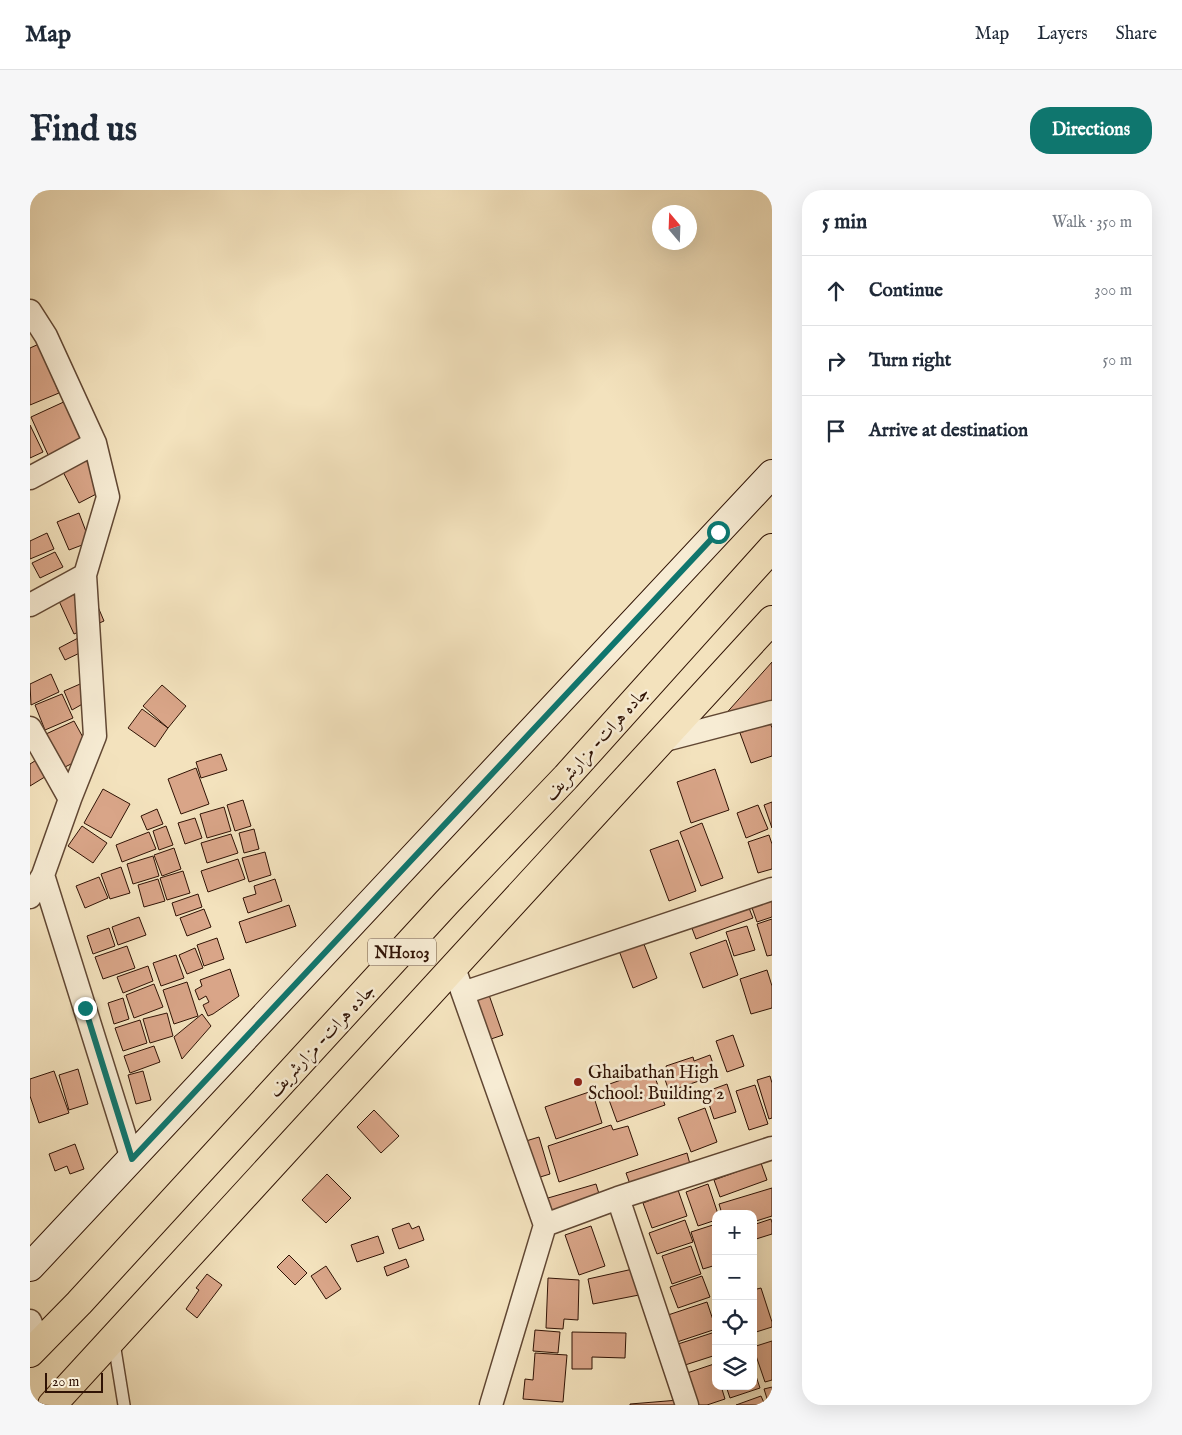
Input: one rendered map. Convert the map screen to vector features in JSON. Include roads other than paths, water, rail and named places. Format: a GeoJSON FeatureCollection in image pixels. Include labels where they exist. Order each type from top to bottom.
{"type":"FeatureCollection","features":[{"type":"Feature","properties":{"kind":"highway","name":"جاده هرات- مزارشریف"},"geometry":{"type":"LineString","coordinates":[[33,1339],[79,1303],[447,902],[566,777],[772,548]]}},
{"type":"Feature","properties":{"kind":"highway"},"geometry":{"type":"LineString","coordinates":[[52,1405],[772,620]]}},
{"type":"Feature","properties":{"kind":"street"},"geometry":{"type":"LineString","coordinates":[[30,311],[38,340],[96,443],[108,497],[85,575],[95,736],[43,875],[30,897]]}},
{"type":"Feature","properties":{"kind":"street"},"geometry":{"type":"LineString","coordinates":[[30,478],[96,443]]}},
{"type":"Feature","properties":{"kind":"street"},"geometry":{"type":"LineString","coordinates":[[30,1267],[772,474]]}},
{"type":"Feature","properties":{"kind":"street"},"geometry":{"type":"LineString","coordinates":[[30,605],[85,575]]}},
{"type":"Feature","properties":{"kind":"street"},"geometry":{"type":"LineString","coordinates":[[661,741],[772,712]]}},
{"type":"Feature","properties":{"kind":"street"},"geometry":{"type":"LineString","coordinates":[[30,728],[70,800]]}},
{"type":"Feature","properties":{"kind":"street"},"geometry":{"type":"LineString","coordinates":[[43,875],[132,1159]]}},
{"type":"Feature","properties":{"kind":"street"},"geometry":{"type":"LineString","coordinates":[[463,992],[772,889]]}},
{"type":"Feature","properties":{"kind":"street"},"geometry":{"type":"LineString","coordinates":[[454,968],[545,1224],[491,1405]]}},
{"type":"Feature","properties":{"kind":"street"},"geometry":{"type":"LineString","coordinates":[[545,1224],[772,1148]]}},
{"type":"Feature","properties":{"kind":"street"},"geometry":{"type":"LineString","coordinates":[[618,1198],[686,1405]]}},
{"type":"Feature","properties":{"kind":"lane"},"geometry":{"type":"LineString","coordinates":[[113,1338],[124,1405]]}},
{"type":"Feature","properties":{"kind":"place","name":"Ghaibathan High School: Building 2"},"geometry":{"type":"Point","coordinates":[578,1082]}}]}
